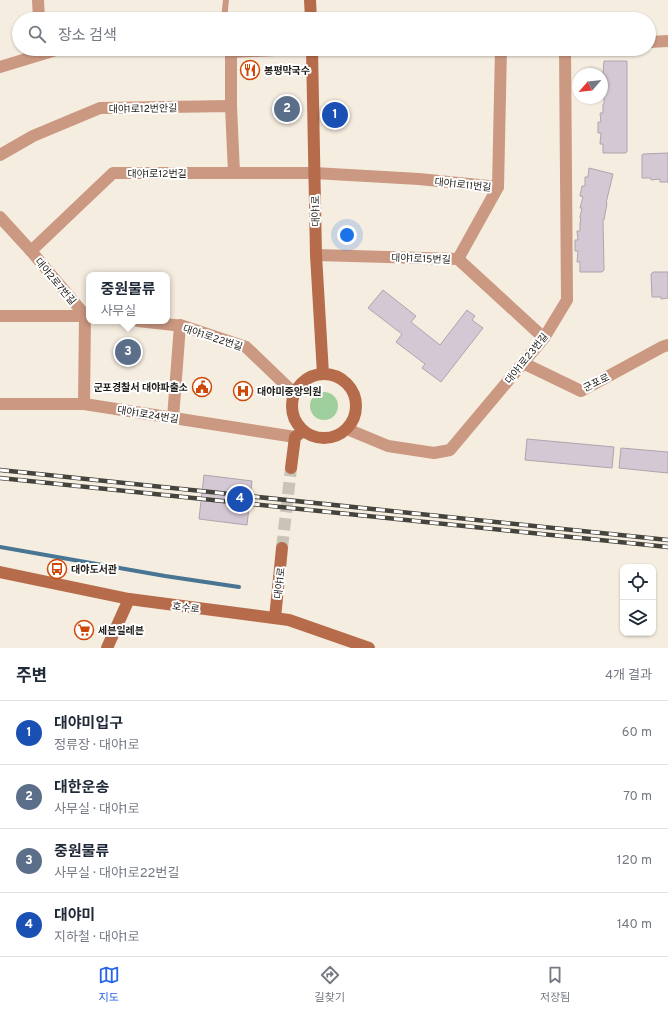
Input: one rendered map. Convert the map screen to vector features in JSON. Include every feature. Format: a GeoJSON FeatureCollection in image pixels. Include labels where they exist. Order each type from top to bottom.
{"type":"FeatureCollection","features":[{"type":"Feature","properties":{"kind":"street"},"geometry":{"type":"LineString","coordinates":[[38,0],[39,12]]}},
{"type":"Feature","properties":{"kind":"street"},"geometry":{"type":"LineString","coordinates":[[310,0],[311,12]]}},
{"type":"Feature","properties":{"kind":"street"},"geometry":{"type":"LineString","coordinates":[[656,42],[668,41]]}},
{"type":"Feature","properties":{"kind":"street"},"geometry":{"type":"LineString","coordinates":[[0,67],[29,56]]}},
{"type":"Feature","properties":{"kind":"street"},"geometry":{"type":"LineString","coordinates":[[231,56],[231,106],[234,173]]}},
{"type":"Feature","properties":{"kind":"street","name":"대야1로"},"geometry":{"type":"LineString","coordinates":[[312,56],[316,255],[322,374]]}},
{"type":"Feature","properties":{"kind":"street","name":"대야1로11번길"},"geometry":{"type":"LineString","coordinates":[[314,173],[419,179],[498,187],[501,56]]}},
{"type":"Feature","properties":{"kind":"street","name":"대야1로23번길"},"geometry":{"type":"LineString","coordinates":[[347,429],[388,446],[434,453],[450,450],[544,338],[567,300],[565,56]]}},
{"type":"Feature","properties":{"kind":"street","name":"대야1로12번안길"},"geometry":{"type":"LineString","coordinates":[[0,155],[33,136],[100,108],[231,106]]}},
{"type":"Feature","properties":{"kind":"street","name":"대야1로12번길"},"geometry":{"type":"LineString","coordinates":[[31,251],[114,173],[314,173]]}},
{"type":"Feature","properties":{"kind":"street"},"geometry":{"type":"LineString","coordinates":[[458,259],[498,187]]}},
{"type":"Feature","properties":{"kind":"street","name":"대야2로7번길"},"geometry":{"type":"LineString","coordinates":[[0,217],[86,315]]}},
{"type":"Feature","properties":{"kind":"street","name":"대야1로15번길"},"geometry":{"type":"LineString","coordinates":[[316,255],[458,259],[544,338]]}},
{"type":"Feature","properties":{"kind":"street"},"geometry":{"type":"LineString","coordinates":[[0,316],[86,316]]}},
{"type":"Feature","properties":{"kind":"street"},"geometry":{"type":"LineString","coordinates":[[84,404],[87,324]]}},
{"type":"Feature","properties":{"kind":"street","name":"대야1로22번길"},"geometry":{"type":"LineString","coordinates":[[163,324],[180,326],[246,347],[294,393]]}},
{"type":"Feature","properties":{"kind":"street"},"geometry":{"type":"LineString","coordinates":[[173,418],[180,326]]}},
{"type":"Feature","properties":{"kind":"street","name":"군포로"},"geometry":{"type":"LineString","coordinates":[[523,363],[581,391],[668,345]]}},
{"type":"Feature","properties":{"kind":"street"},"geometry":{"type":"LineString","coordinates":[[291,468],[299,434],[292,413],[292,403],[294,393],[299,385],[314,375],[322,374],[335,376],[346,382],[354,393],[356,405],[354,418],[347,429],[340,435],[330,438],[320,438],[299,434]]}},
{"type":"Feature","properties":{"kind":"street","name":"대야1로24번길"},"geometry":{"type":"LineString","coordinates":[[0,404],[84,404],[173,418],[299,434]]}},
{"type":"Feature","properties":{"kind":"street","name":"대야1로"},"geometry":{"type":"LineString","coordinates":[[275,618],[282,548]]}},
{"type":"Feature","properties":{"kind":"street","name":"호수로"},"geometry":{"type":"LineString","coordinates":[[0,572],[129,599],[289,620],[369,648]]}},
{"type":"Feature","properties":{"kind":"street"},"geometry":{"type":"LineString","coordinates":[[106,648],[129,599]]}},
{"type":"Feature","properties":{"kind":"lane"},"geometry":{"type":"LineString","coordinates":[[225,12],[226,0]]}},
{"type":"Feature","properties":{"kind":"green space"},"geometry":{"type":"Polygon","coordinates":[[[324,392],[334,396],[338,406],[334,416],[324,420],[314,416],[310,406],[314,396],[324,392]]]}},
{"type":"Feature","properties":{"kind":"building"},"geometry":{"type":"Polygon","coordinates":[[[604,61],[627,61],[627,152],[625,153],[603,153],[603,144],[600,144],[601,133],[598,133],[598,122],[601,122],[600,113],[603,113],[603,104],[608,104],[608,68],[603,68],[604,61]]]}},
{"type":"Feature","properties":{"kind":"building"},"geometry":{"type":"Polygon","coordinates":[[[668,153],[668,182],[660,182],[660,179],[651,180],[651,178],[642,178],[643,154],[668,153]]]}},
{"type":"Feature","properties":{"kind":"building"},"geometry":{"type":"Polygon","coordinates":[[[589,168],[613,174],[603,220],[604,270],[602,272],[580,272],[580,262],[577,262],[578,251],[575,251],[575,240],[578,240],[577,231],[580,231],[581,222],[580,217],[582,208],[580,208],[583,197],[580,196],[582,186],[585,186],[585,177],[588,177],[589,168]]]}},
{"type":"Feature","properties":{"kind":"building"},"geometry":{"type":"Polygon","coordinates":[[[653,272],[668,272],[668,298],[661,299],[661,297],[652,297],[651,274],[653,272]]]}},
{"type":"Feature","properties":{"kind":"building"},"geometry":{"type":"Polygon","coordinates":[[[383,290],[416,316],[411,322],[440,345],[467,310],[475,316],[472,320],[483,328],[441,382],[422,368],[425,364],[396,342],[402,334],[368,308],[383,290]]]}},
{"type":"Feature","properties":{"kind":"building"},"geometry":{"type":"Polygon","coordinates":[[[527,439],[614,447],[612,468],[525,460],[527,439]]]}},
{"type":"Feature","properties":{"kind":"building"},"geometry":{"type":"Polygon","coordinates":[[[621,448],[668,452],[668,473],[619,468],[621,448]]]}},
{"type":"Feature","properties":{"kind":"building"},"geometry":{"type":"Polygon","coordinates":[[[204,475],[252,481],[247,525],[199,519],[204,475]]]}},
{"type":"Feature","properties":{"kind":"waterway"},"geometry":{"type":"LineString","coordinates":[[0,547],[165,576],[239,587]]}},
{"type":"Feature","properties":{"kind":"tunnel"},"geometry":{"type":"LineString","coordinates":[[282,548],[291,468]]}},
{"type":"Feature","properties":{"kind":"railway"},"geometry":{"type":"LineString","coordinates":[[0,470],[668,540]]}},
{"type":"Feature","properties":{"kind":"railway"},"geometry":{"type":"LineString","coordinates":[[0,478],[668,547]]}},
{"type":"Feature","properties":{"kind":"place","name":"봉평막국수"},"geometry":{"type":"Point","coordinates":[250,70]}},
{"type":"Feature","properties":{"kind":"place","name":"대한운송"},"geometry":{"type":"Point","coordinates":[287,109]}},
{"type":"Feature","properties":{"kind":"place","name":"대야미입구"},"geometry":{"type":"Point","coordinates":[335,115]}},
{"type":"Feature","properties":{"kind":"place","name":"중원물류"},"geometry":{"type":"Point","coordinates":[128,352]}},
{"type":"Feature","properties":{"kind":"place","name":"군포경찰서 대야파출소"},"geometry":{"type":"Point","coordinates":[202,387]}},
{"type":"Feature","properties":{"kind":"place","name":"대야미중앙의원"},"geometry":{"type":"Point","coordinates":[243,391]}},
{"type":"Feature","properties":{"kind":"place","name":"대야미"},"geometry":{"type":"Point","coordinates":[240,499]}},
{"type":"Feature","properties":{"kind":"place","name":"대야도서관"},"geometry":{"type":"Point","coordinates":[57,569]}},
{"type":"Feature","properties":{"kind":"place","name":"세븐일레븐"},"geometry":{"type":"Point","coordinates":[84,630]}}]}
